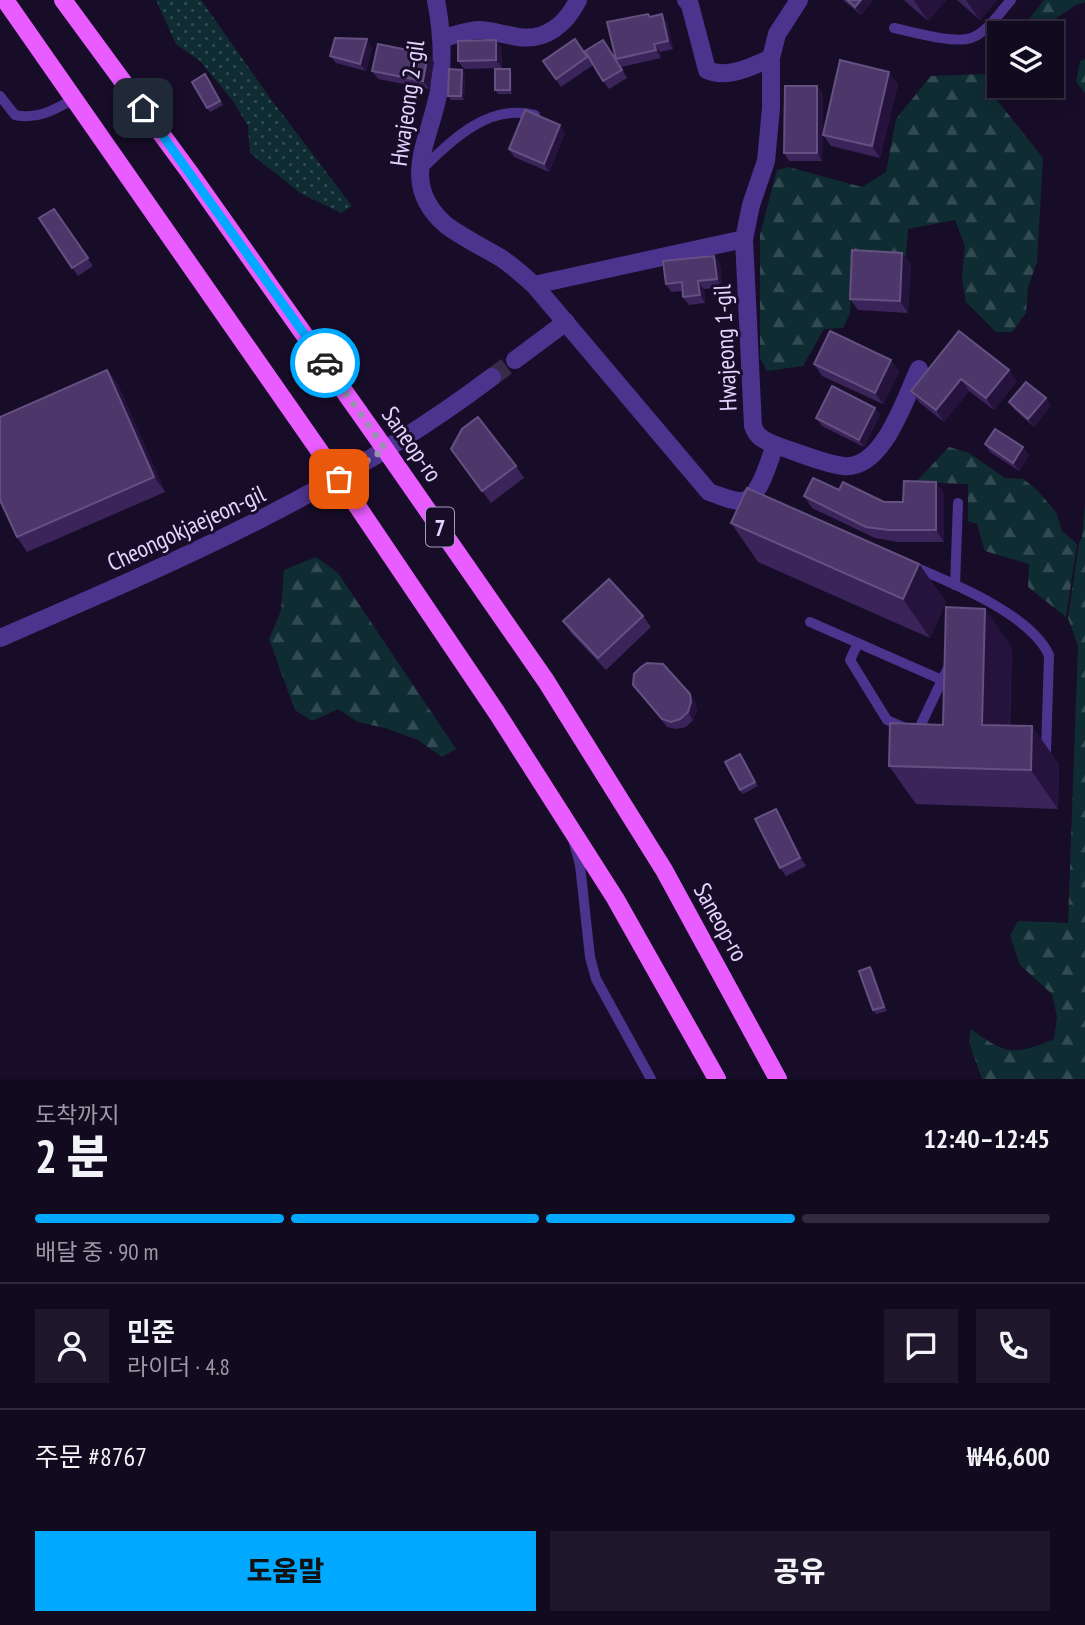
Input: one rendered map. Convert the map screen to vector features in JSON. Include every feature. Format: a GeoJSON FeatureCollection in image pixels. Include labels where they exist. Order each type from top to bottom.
{"type":"FeatureCollection","features":[{"type":"Feature","properties":{"kind":"main road","name":"7"},"geometry":{"type":"LineString","coordinates":[[5,0],[339,479],[497,713],[615,898],[717,1079]]}},
{"type":"Feature","properties":{"kind":"main road","name":"Saneop-ro"},"geometry":{"type":"LineString","coordinates":[[63,0],[190,173],[546,681],[664,870],[778,1079]]}},
{"type":"Feature","properties":{"kind":"street","name":"Hwajeong 2-gil"},"geometry":{"type":"LineString","coordinates":[[436,0],[443,38],[439,91],[423,147],[419,172],[423,195],[445,224],[502,259],[534,285]]}},
{"type":"Feature","properties":{"kind":"street"},"geometry":{"type":"LineString","coordinates":[[443,38],[476,30],[498,31],[519,37],[541,35],[559,27],[571,14],[578,0]]}},
{"type":"Feature","properties":{"kind":"street"},"geometry":{"type":"LineString","coordinates":[[686,0],[690,5],[707,70],[718,75],[750,68],[771,58]]}},
{"type":"Feature","properties":{"kind":"street","name":"Hwajeong 1-gil"},"geometry":{"type":"LineString","coordinates":[[775,445],[760,439],[753,426],[744,239],[751,205],[766,161],[771,108],[771,58],[777,34],[799,0]]}},
{"type":"Feature","properties":{"kind":"street"},"geometry":{"type":"LineString","coordinates":[[744,239],[534,285],[709,492],[738,502],[759,499],[757,491],[775,445],[844,466],[858,465],[872,458],[882,444],[919,369]]}},
{"type":"Feature","properties":{"kind":"street"},"geometry":{"type":"LineString","coordinates":[[515,360],[566,322]]}},
{"type":"Feature","properties":{"kind":"street","name":"Cheongokjaejeon-gil"},"geometry":{"type":"LineString","coordinates":[[0,638],[169,564],[339,479],[492,377]]}},
{"type":"Feature","properties":{"kind":"lane"},"geometry":{"type":"LineString","coordinates":[[894,29],[954,39],[971,39],[983,31],[1011,0]]}},
{"type":"Feature","properties":{"kind":"lane"},"geometry":{"type":"LineString","coordinates":[[0,96],[15,115],[26,117],[40,116],[75,99]]}},
{"type":"Feature","properties":{"kind":"lane"},"geometry":{"type":"LineString","coordinates":[[419,172],[449,143],[487,117],[520,111],[538,116]]}},
{"type":"Feature","properties":{"kind":"lane"},"geometry":{"type":"LineString","coordinates":[[955,585],[958,503]]}},
{"type":"Feature","properties":{"kind":"lane"},"geometry":{"type":"LineString","coordinates":[[904,563],[980,596],[1044,644],[1049,655],[1046,751]]}},
{"type":"Feature","properties":{"kind":"lane"},"geometry":{"type":"LineString","coordinates":[[975,608],[980,596]]}},
{"type":"Feature","properties":{"kind":"lane"},"geometry":{"type":"LineString","coordinates":[[810,622],[942,680]]}},
{"type":"Feature","properties":{"kind":"lane"},"geometry":{"type":"LineString","coordinates":[[858,643],[850,660],[887,720],[917,733],[953,656]]}},
{"type":"Feature","properties":{"kind":"lane"},"geometry":{"type":"LineString","coordinates":[[569,825],[580,864],[590,957],[596,979],[651,1079]]}},
{"type":"Feature","properties":{"kind":"green space"},"geometry":{"type":"Polygon","coordinates":[[[156,0],[201,0],[270,98],[352,206],[341,213],[300,193],[250,153],[248,126],[233,101],[200,61],[176,44],[156,0]]]}},
{"type":"Feature","properties":{"kind":"green space"},"geometry":{"type":"Polygon","coordinates":[[[1044,0],[1085,0],[1052,21],[1027,21],[1044,0]]]}},
{"type":"Feature","properties":{"kind":"green space"},"geometry":{"type":"Polygon","coordinates":[[[1085,59],[1085,93],[1076,82],[1080,61],[1085,59]]]}},
{"type":"Feature","properties":{"kind":"green space"},"geometry":{"type":"Polygon","coordinates":[[[987,71],[987,98],[996,98],[1043,158],[1037,262],[1028,287],[1026,313],[1012,332],[996,332],[966,302],[962,278],[965,246],[955,220],[908,229],[906,256],[855,257],[850,313],[843,328],[824,329],[803,366],[767,371],[760,358],[760,235],[777,170],[788,167],[862,187],[886,172],[896,119],[931,76],[985,74],[987,71]]]}},
{"type":"Feature","properties":{"kind":"green space"},"geometry":{"type":"Polygon","coordinates":[[[949,447],[969,453],[1005,478],[1023,479],[1037,490],[1056,512],[1062,531],[1077,544],[1066,617],[1028,587],[1029,564],[985,551],[977,524],[968,521],[968,484],[916,482],[949,447]]]}},
{"type":"Feature","properties":{"kind":"green space"},"geometry":{"type":"Polygon","coordinates":[[[1085,503],[1085,1079],[982,1079],[969,1042],[971,1029],[993,1044],[1011,1050],[1029,1048],[1054,1039],[1057,1017],[1052,994],[1020,965],[1010,935],[1018,921],[1068,923],[1078,646],[1068,618],[1082,538],[1085,503]]]}},
{"type":"Feature","properties":{"kind":"green space"},"geometry":{"type":"Polygon","coordinates":[[[316,557],[338,573],[456,749],[442,757],[418,740],[358,722],[338,709],[312,721],[295,710],[269,639],[281,611],[284,570],[316,557]]]}},
{"type":"Feature","properties":{"kind":"building"},"geometry":{"type":"Polygon","coordinates":[[[847,0],[861,0],[855,7],[847,0]]]}},
{"type":"Feature","properties":{"kind":"building"},"geometry":{"type":"Polygon","coordinates":[[[648,14],[650,17],[662,14],[668,41],[654,44],[656,50],[616,59],[607,22],[648,14]]]}},
{"type":"Feature","properties":{"kind":"building"},"geometry":{"type":"Polygon","coordinates":[[[335,38],[367,39],[360,64],[330,56],[335,38]]]}},
{"type":"Feature","properties":{"kind":"building"},"geometry":{"type":"Polygon","coordinates":[[[575,39],[587,57],[556,79],[543,61],[575,39]]]}},
{"type":"Feature","properties":{"kind":"building"},"geometry":{"type":"Polygon","coordinates":[[[496,40],[496,60],[458,61],[458,41],[496,40]]]}},
{"type":"Feature","properties":{"kind":"building"},"geometry":{"type":"Polygon","coordinates":[[[603,40],[622,70],[603,81],[585,51],[603,40]]]}},
{"type":"Feature","properties":{"kind":"building"},"geometry":{"type":"Polygon","coordinates":[[[378,44],[428,54],[423,81],[372,71],[378,44]]]}},
{"type":"Feature","properties":{"kind":"building"},"geometry":{"type":"Polygon","coordinates":[[[840,60],[889,72],[872,146],[823,135],[840,60]]]}},
{"type":"Feature","properties":{"kind":"building"},"geometry":{"type":"Polygon","coordinates":[[[449,69],[462,70],[461,96],[448,96],[449,69]]]}},
{"type":"Feature","properties":{"kind":"building"},"geometry":{"type":"Polygon","coordinates":[[[495,69],[510,69],[510,90],[495,90],[495,69]]]}},
{"type":"Feature","properties":{"kind":"building"},"geometry":{"type":"Polygon","coordinates":[[[205,74],[220,101],[207,108],[192,82],[205,74]]]}},
{"type":"Feature","properties":{"kind":"building"},"geometry":{"type":"Polygon","coordinates":[[[785,86],[817,86],[817,153],[784,153],[785,86]]]}},
{"type":"Feature","properties":{"kind":"building"},"geometry":{"type":"Polygon","coordinates":[[[525,110],[560,125],[544,164],[509,149],[525,110]]]}},
{"type":"Feature","properties":{"kind":"building"},"geometry":{"type":"Polygon","coordinates":[[[54,209],[88,258],[72,268],[39,218],[54,209]]]}},
{"type":"Feature","properties":{"kind":"building"},"geometry":{"type":"Polygon","coordinates":[[[852,250],[902,253],[900,301],[850,299],[852,250]]]}},
{"type":"Feature","properties":{"kind":"building"},"geometry":{"type":"Polygon","coordinates":[[[714,256],[717,279],[698,281],[700,295],[683,297],[682,282],[666,284],[663,261],[714,256]]]}},
{"type":"Feature","properties":{"kind":"building"},"geometry":{"type":"Polygon","coordinates":[[[830,331],[891,360],[875,393],[814,364],[830,331]]]}},
{"type":"Feature","properties":{"kind":"building"},"geometry":{"type":"Polygon","coordinates":[[[959,331],[1009,370],[986,398],[961,379],[936,410],[911,391],[959,331]]]}},
{"type":"Feature","properties":{"kind":"building"},"geometry":{"type":"Polygon","coordinates":[[[107,370],[154,477],[17,537],[0,500],[0,417],[107,370]]]}},
{"type":"Feature","properties":{"kind":"building"},"geometry":{"type":"Polygon","coordinates":[[[1026,382],[1046,398],[1028,419],[1009,402],[1026,382]]]}},
{"type":"Feature","properties":{"kind":"building"},"geometry":{"type":"Polygon","coordinates":[[[832,386],[875,408],[859,440],[816,418],[832,386]]]}},
{"type":"Feature","properties":{"kind":"building"},"geometry":{"type":"Polygon","coordinates":[[[478,417],[516,466],[482,491],[451,449],[462,429],[478,417]]]}},
{"type":"Feature","properties":{"kind":"building"},"geometry":{"type":"Polygon","coordinates":[[[995,429],[1023,447],[1013,463],[985,444],[995,429]]]}},
{"type":"Feature","properties":{"kind":"building"},"geometry":{"type":"Polygon","coordinates":[[[813,478],[839,490],[843,482],[884,502],[903,502],[904,481],[936,482],[936,530],[866,527],[804,496],[813,478]]]}},
{"type":"Feature","properties":{"kind":"building"},"geometry":{"type":"Polygon","coordinates":[[[747,488],[919,564],[903,599],[731,523],[747,488]]]}},
{"type":"Feature","properties":{"kind":"building"},"geometry":{"type":"Polygon","coordinates":[[[609,579],[643,616],[598,658],[563,621],[609,579]]]}},
{"type":"Feature","properties":{"kind":"building"},"geometry":{"type":"Polygon","coordinates":[[[946,607],[985,609],[982,725],[1032,726],[1031,770],[889,766],[890,723],[943,725],[946,607]]]}},
{"type":"Feature","properties":{"kind":"building"},"geometry":{"type":"Polygon","coordinates":[[[647,663],[663,664],[690,694],[688,712],[680,719],[671,722],[662,719],[633,685],[634,674],[647,663]]]}},
{"type":"Feature","properties":{"kind":"building"},"geometry":{"type":"Polygon","coordinates":[[[740,754],[755,782],[740,790],[725,762],[740,754]]]}},
{"type":"Feature","properties":{"kind":"building"},"geometry":{"type":"Polygon","coordinates":[[[776,809],[800,858],[780,868],[755,819],[776,809]]]}},
{"type":"Feature","properties":{"kind":"building"},"geometry":{"type":"Polygon","coordinates":[[[870,967],[884,1007],[873,1010],[859,971],[870,967]]]}},
{"type":"Feature","properties":{"kind":"tunnel"},"geometry":{"type":"LineString","coordinates":[[492,377],[515,360]]}},
{"type":"Feature","properties":{"kind":"way so far"},"geometry":{"type":"LineString","coordinates":[[325,363],[385,449],[339,479]]}},
{"type":"Feature","properties":{"kind":"route"},"geometry":{"type":"LineString","coordinates":[[143,108],[325,363]]}}]}
